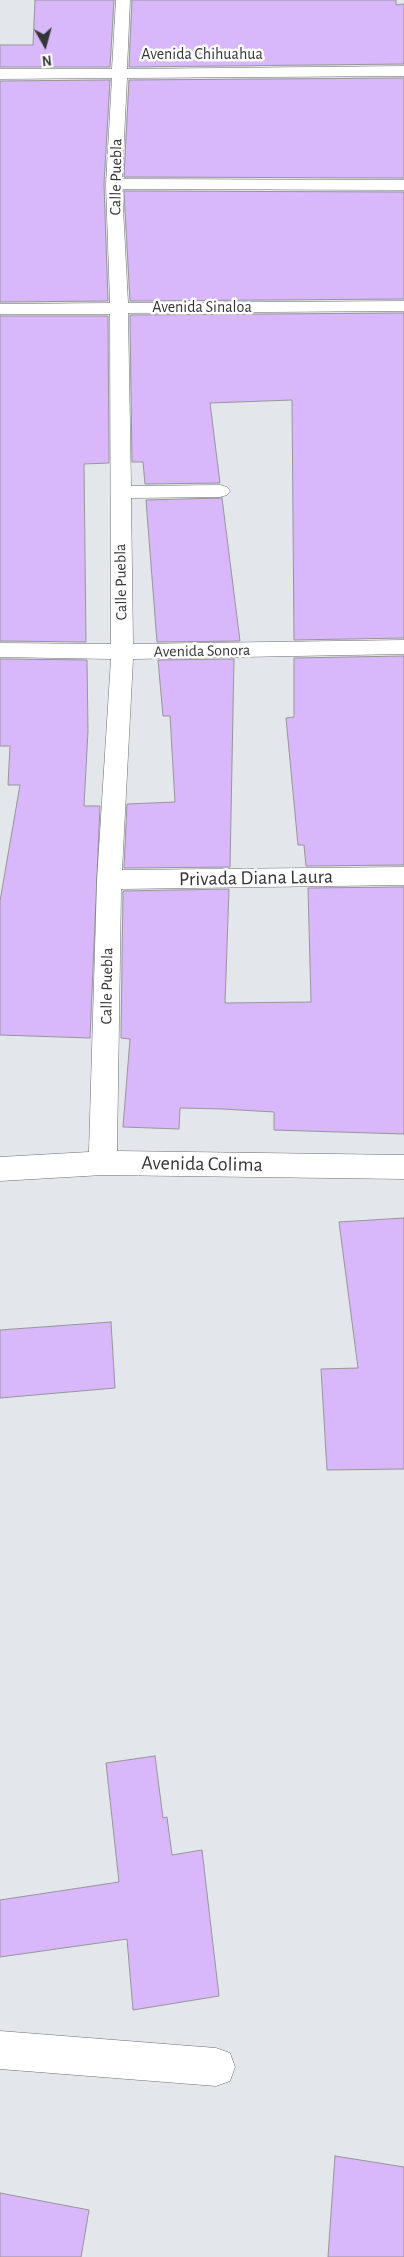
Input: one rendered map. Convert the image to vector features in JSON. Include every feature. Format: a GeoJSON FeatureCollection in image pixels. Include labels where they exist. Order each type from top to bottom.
{"type":"FeatureCollection","features":[{"type":"Feature","properties":{"kind":"street","name":"Calle Puebla"},"geometry":{"type":"LineString","coordinates":[[103,1163],[109,880],[122,652],[119,492],[119,307],[114,184],[123,0]]}},
{"type":"Feature","properties":{"kind":"street","name":"Avenida Chihuahua"},"geometry":{"type":"LineString","coordinates":[[0,74],[404,71]]}},
{"type":"Feature","properties":{"kind":"street"},"geometry":{"type":"LineString","coordinates":[[114,184],[404,184]]}},
{"type":"Feature","properties":{"kind":"street","name":"Avenida Sinaloa"},"geometry":{"type":"LineString","coordinates":[[0,310],[119,307],[404,306]]}},
{"type":"Feature","properties":{"kind":"street"},"geometry":{"type":"LineString","coordinates":[[119,492],[220,491]]}},
{"type":"Feature","properties":{"kind":"street","name":"Avenida Sonora"},"geometry":{"type":"LineString","coordinates":[[0,650],[122,652],[404,647]]}},
{"type":"Feature","properties":{"kind":"street","name":"Privada Diana Laura"},"geometry":{"type":"LineString","coordinates":[[109,880],[404,876]]}},
{"type":"Feature","properties":{"kind":"street","name":"Avenida Colima"},"geometry":{"type":"LineString","coordinates":[[0,1169],[103,1163],[404,1166]]}},
{"type":"Feature","properties":{"kind":"street"},"geometry":{"type":"LineString","coordinates":[[0,2050],[216,2067]]}},
{"type":"Feature","properties":{"kind":"building"},"geometry":{"type":"Polygon","coordinates":[[[35,0],[114,0],[110,67],[0,67],[0,45],[33,45],[35,0]]]}},
{"type":"Feature","properties":{"kind":"building"},"geometry":{"type":"Polygon","coordinates":[[[132,0],[396,0],[396,5],[404,4],[404,64],[129,67],[132,0]]]}},
{"type":"Feature","properties":{"kind":"building"},"geometry":{"type":"Polygon","coordinates":[[[404,78],[404,178],[124,177],[129,80],[404,78]]]}},
{"type":"Feature","properties":{"kind":"building"},"geometry":{"type":"Polygon","coordinates":[[[110,80],[104,184],[108,301],[0,302],[0,81],[110,80]]]}},
{"type":"Feature","properties":{"kind":"building"},"geometry":{"type":"Polygon","coordinates":[[[124,191],[404,192],[404,299],[130,301],[124,191]]]}},
{"type":"Feature","properties":{"kind":"building"},"geometry":{"type":"Polygon","coordinates":[[[404,313],[404,638],[294,640],[292,400],[210,403],[220,483],[145,484],[143,462],[132,462],[130,315],[404,313]]]}},
{"type":"Feature","properties":{"kind":"building"},"geometry":{"type":"Polygon","coordinates":[[[0,316],[108,316],[109,463],[84,464],[86,642],[0,641],[0,316]]]}},
{"type":"Feature","properties":{"kind":"building"},"geometry":{"type":"Polygon","coordinates":[[[222,498],[240,641],[157,642],[146,500],[222,498]]]}},
{"type":"Feature","properties":{"kind":"building"},"geometry":{"type":"Polygon","coordinates":[[[404,656],[404,865],[306,866],[304,845],[298,845],[286,718],[294,717],[294,658],[404,656]]]}},
{"type":"Feature","properties":{"kind":"building"},"geometry":{"type":"Polygon","coordinates":[[[0,659],[87,660],[88,731],[84,806],[100,806],[90,1038],[0,1035],[0,901],[20,785],[8,785],[10,746],[0,746],[0,659]]]}},
{"type":"Feature","properties":{"kind":"building"},"geometry":{"type":"Polygon","coordinates":[[[234,659],[230,867],[124,868],[127,804],[175,802],[170,716],[163,716],[158,660],[234,659]]]}},
{"type":"Feature","properties":{"kind":"building"},"geometry":{"type":"Polygon","coordinates":[[[404,887],[404,1134],[274,1130],[274,1112],[223,1109],[180,1108],[179,1129],[123,1127],[130,1039],[121,1038],[123,891],[229,889],[225,1003],[311,1002],[308,888],[404,887]]]}},
{"type":"Feature","properties":{"kind":"building"},"geometry":{"type":"Polygon","coordinates":[[[404,1218],[404,1469],[327,1470],[321,1369],[358,1368],[339,1222],[404,1218]]]}},
{"type":"Feature","properties":{"kind":"building"},"geometry":{"type":"Polygon","coordinates":[[[111,1322],[115,1388],[0,1398],[0,1330],[111,1322]]]}},
{"type":"Feature","properties":{"kind":"building"},"geometry":{"type":"Polygon","coordinates":[[[155,1756],[163,1818],[167,1817],[172,1855],[202,1850],[219,1996],[133,2010],[127,1939],[0,1957],[0,1900],[119,1882],[106,1763],[155,1756]]]}},
{"type":"Feature","properties":{"kind":"building"},"geometry":{"type":"Polygon","coordinates":[[[335,2156],[404,2167],[404,2257],[328,2257],[335,2156]]]}},
{"type":"Feature","properties":{"kind":"building"},"geometry":{"type":"Polygon","coordinates":[[[0,2193],[89,2210],[81,2257],[0,2257],[0,2193]]]}}]}
